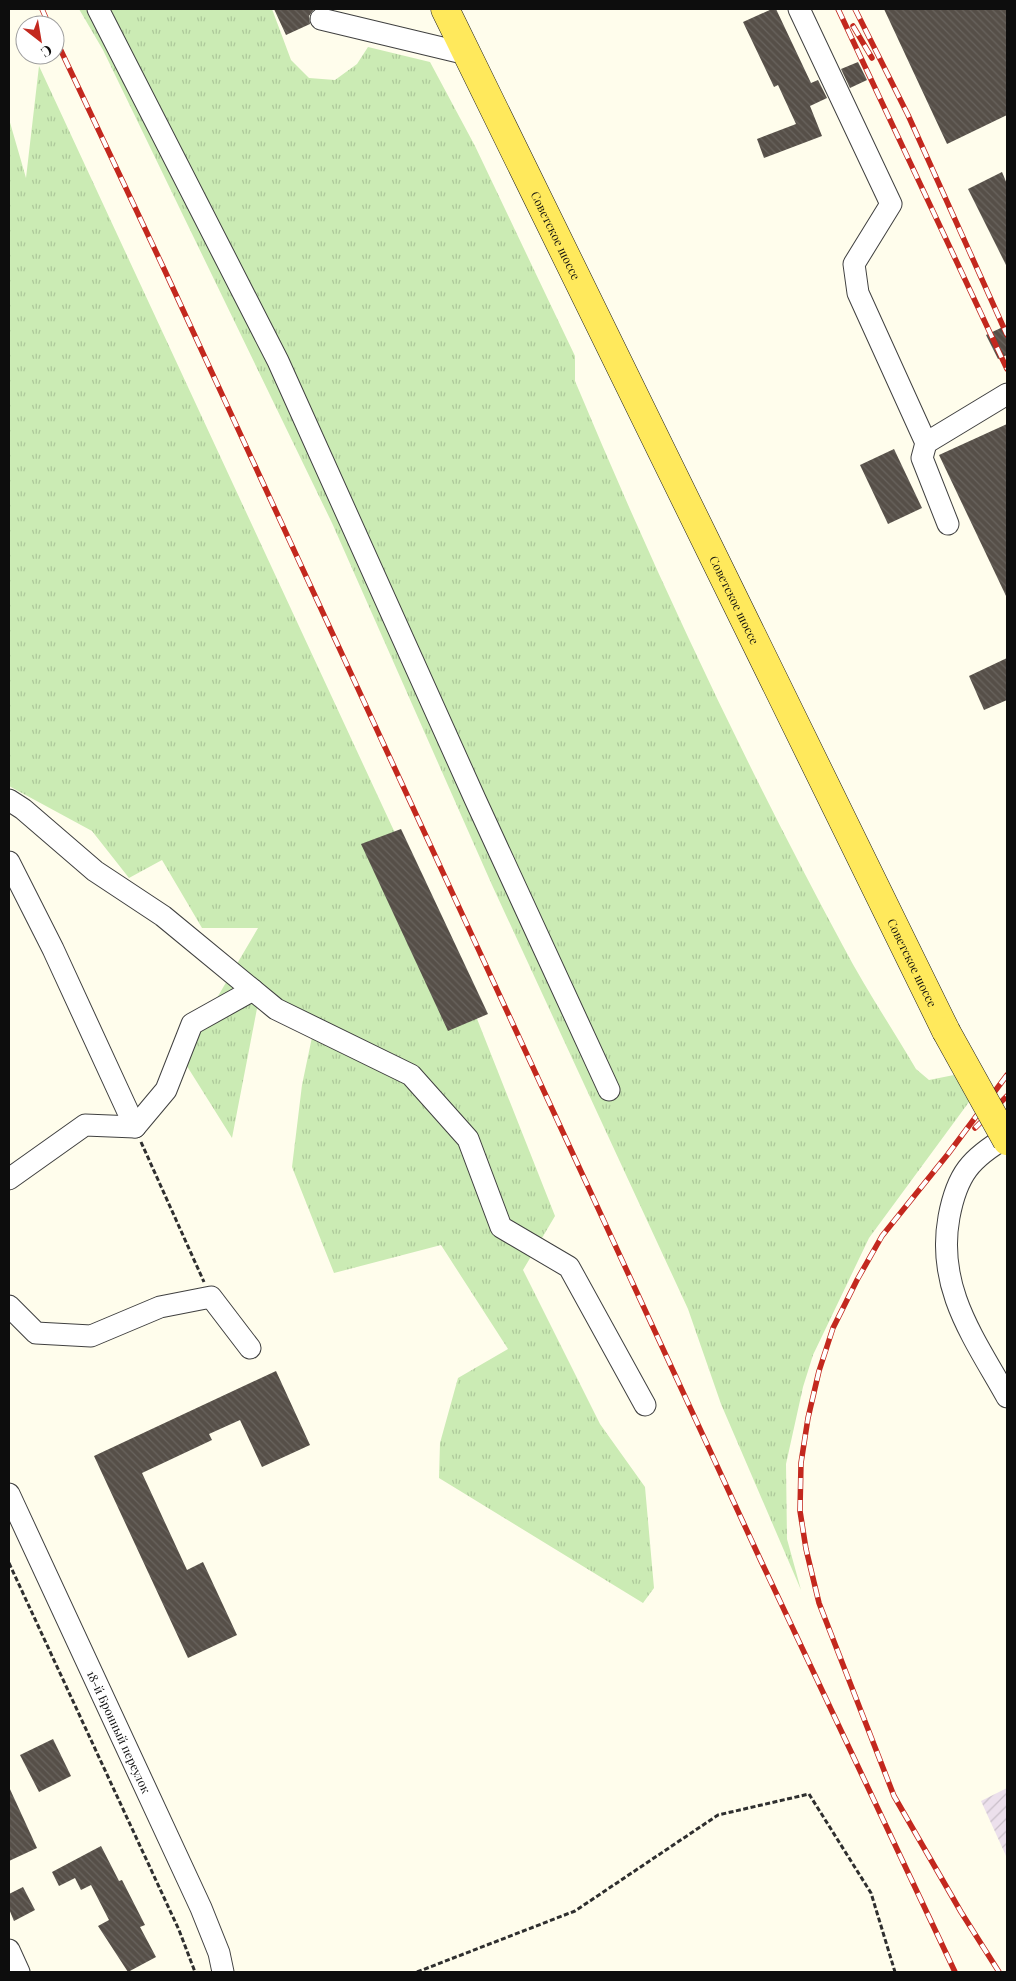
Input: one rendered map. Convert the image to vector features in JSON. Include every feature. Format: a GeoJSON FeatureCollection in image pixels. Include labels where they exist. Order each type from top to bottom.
{"type":"FeatureCollection","features":[{"type":"Feature","properties":{"kind":"main road","name":"Советское шоссе"},"geometry":{"type":"LineString","coordinates":[[445,9],[946,1031],[1007,1139]]}},
{"type":"Feature","properties":{"kind":"street"},"geometry":{"type":"LineString","coordinates":[[98,9],[278,361],[479,808],[609,1090]]}},
{"type":"Feature","properties":{"kind":"street"},"geometry":{"type":"LineString","coordinates":[[799,9],[890,204],[854,264],[858,293],[926,443],[922,458],[948,524]]}},
{"type":"Feature","properties":{"kind":"street"},"geometry":{"type":"LineString","coordinates":[[321,19],[467,54]]}},
{"type":"Feature","properties":{"kind":"street"},"geometry":{"type":"LineString","coordinates":[[926,443],[1007,394]]}},
{"type":"Feature","properties":{"kind":"street"},"geometry":{"type":"LineString","coordinates":[[9,800],[23,809],[95,871],[163,916],[276,1009],[411,1075],[468,1139],[501,1226],[569,1267],[646,1405]]}},
{"type":"Feature","properties":{"kind":"street"},"geometry":{"type":"LineString","coordinates":[[9,862],[53,948],[135,1127]]}},
{"type":"Feature","properties":{"kind":"street"},"geometry":{"type":"LineString","coordinates":[[135,1127],[166,1090],[192,1024],[253,990]]}},
{"type":"Feature","properties":{"kind":"street"},"geometry":{"type":"LineString","coordinates":[[9,1179],[85,1125],[135,1127]]}},
{"type":"Feature","properties":{"kind":"street"},"geometry":{"type":"LineString","coordinates":[[1007,1139],[982,1152],[962,1176],[951,1206],[945,1239],[949,1280],[959,1309],[1007,1398]]}},
{"type":"Feature","properties":{"kind":"street"},"geometry":{"type":"LineString","coordinates":[[9,1306],[36,1333],[91,1336],[160,1307],[211,1297],[250,1348]]}},
{"type":"Feature","properties":{"kind":"street","name":"18-й Бронный переулок"},"geometry":{"type":"LineString","coordinates":[[9,1494],[201,1908],[219,1953],[223,1972]]}},
{"type":"Feature","properties":{"kind":"street"},"geometry":{"type":"LineString","coordinates":[[9,1950],[19,1972]]}},
{"type":"Feature","properties":{"kind":"path"},"geometry":{"type":"LineString","coordinates":[[135,1127],[211,1297]]}},
{"type":"Feature","properties":{"kind":"path"},"geometry":{"type":"LineString","coordinates":[[9,1563],[179,1930],[195,1972]]}},
{"type":"Feature","properties":{"kind":"path"},"geometry":{"type":"LineString","coordinates":[[417,1972],[575,1911],[718,1815],[809,1794],[871,1893],[895,1972]]}},
{"type":"Feature","properties":{"kind":"shaded area"},"geometry":{"type":"Polygon","coordinates":[[[1007,1788],[1007,1858],[981,1801],[1007,1788]]]}},
{"type":"Feature","properties":{"kind":"green space"},"geometry":{"type":"Polygon","coordinates":[[[79,9],[272,9],[291,60],[309,78],[335,80],[357,64],[368,47],[430,62],[475,146],[575,356],[575,381],[605,453],[702,666],[806,877],[860,977],[916,1069],[929,1080],[954,1075],[969,1102],[869,1238],[813,1355],[803,1387],[786,1464],[787,1539],[801,1590],[721,1404],[688,1309],[492,885],[332,523],[103,50],[79,9]]]}},
{"type":"Feature","properties":{"kind":"green space"},"geometry":{"type":"Polygon","coordinates":[[[39,66],[453,958],[555,1216],[523,1270],[600,1424],[645,1487],[654,1588],[643,1603],[439,1478],[440,1443],[458,1378],[508,1349],[441,1245],[334,1273],[292,1167],[302,1085],[316,1018],[260,993],[232,1138],[185,1063],[194,1037],[258,928],[202,928],[162,860],[129,878],[92,831],[9,786],[9,119],[26,178],[39,66]]]}},
{"type":"Feature","properties":{"kind":"building"},"geometry":{"type":"Polygon","coordinates":[[[274,9],[314,9],[309,16],[310,24],[286,35],[274,9]]]}},
{"type":"Feature","properties":{"kind":"building"},"geometry":{"type":"Polygon","coordinates":[[[776,9],[811,83],[818,80],[827,98],[810,106],[822,136],[764,158],[757,139],[796,124],[778,85],[774,87],[743,22],[776,9]]]}},
{"type":"Feature","properties":{"kind":"building"},"geometry":{"type":"Polygon","coordinates":[[[884,9],[1007,9],[1007,115],[947,144],[884,9]]]}},
{"type":"Feature","properties":{"kind":"building"},"geometry":{"type":"Polygon","coordinates":[[[858,62],[867,80],[850,88],[841,69],[858,62]]]}},
{"type":"Feature","properties":{"kind":"building"},"geometry":{"type":"Polygon","coordinates":[[[1002,172],[1007,184],[1007,267],[968,189],[1002,172]]]}},
{"type":"Feature","properties":{"kind":"building"},"geometry":{"type":"Polygon","coordinates":[[[1007,325],[1007,355],[998,359],[986,335],[1007,325]]]}},
{"type":"Feature","properties":{"kind":"building"},"geometry":{"type":"Polygon","coordinates":[[[1007,424],[1007,598],[939,455],[1007,424]]]}},
{"type":"Feature","properties":{"kind":"building"},"geometry":{"type":"Polygon","coordinates":[[[894,449],[922,508],[888,524],[860,465],[894,449]]]}},
{"type":"Feature","properties":{"kind":"building"},"geometry":{"type":"Polygon","coordinates":[[[1007,658],[1007,700],[984,710],[969,676],[1007,658]]]}},
{"type":"Feature","properties":{"kind":"building"},"geometry":{"type":"Polygon","coordinates":[[[401,829],[488,1014],[448,1031],[361,844],[401,829]]]}},
{"type":"Feature","properties":{"kind":"building"},"geometry":{"type":"Polygon","coordinates":[[[276,1371],[310,1445],[262,1467],[240,1420],[209,1434],[212,1440],[142,1473],[187,1570],[203,1562],[237,1635],[188,1658],[94,1456],[276,1371]]]}},
{"type":"Feature","properties":{"kind":"building"},"geometry":{"type":"Polygon","coordinates":[[[53,1739],[71,1776],[39,1792],[20,1755],[53,1739]]]}},
{"type":"Feature","properties":{"kind":"building"},"geometry":{"type":"Polygon","coordinates":[[[9,1787],[37,1848],[9,1861],[9,1787]]]}},
{"type":"Feature","properties":{"kind":"building"},"geometry":{"type":"Polygon","coordinates":[[[101,1846],[119,1881],[122,1880],[145,1925],[140,1927],[156,1957],[128,1972],[98,1926],[109,1920],[91,1885],[81,1890],[75,1878],[59,1886],[52,1872],[101,1846]]]}},
{"type":"Feature","properties":{"kind":"building"},"geometry":{"type":"Polygon","coordinates":[[[23,1887],[35,1910],[14,1921],[9,1909],[9,1894],[23,1887]]]}},
{"type":"Feature","properties":{"kind":"railway"},"geometry":{"type":"LineString","coordinates":[[42,9],[45,15]]}},
{"type":"Feature","properties":{"kind":"railway"},"geometry":{"type":"LineString","coordinates":[[838,9],[1007,369]]}},
{"type":"Feature","properties":{"kind":"railway"},"geometry":{"type":"LineString","coordinates":[[855,9],[908,115],[1007,335]]}},
{"type":"Feature","properties":{"kind":"railway"},"geometry":{"type":"LineString","coordinates":[[853,26],[872,58]]}},
{"type":"Feature","properties":{"kind":"railway"},"geometry":{"type":"LineString","coordinates":[[65,59],[165,271],[761,1561],[955,1972]]}},
{"type":"Feature","properties":{"kind":"railway"},"geometry":{"type":"LineString","coordinates":[[999,1972],[961,1912],[894,1796],[819,1603],[806,1549],[800,1511],[801,1463],[808,1418],[819,1371],[833,1328],[882,1236],[948,1154],[1007,1075]]}},
{"type":"Feature","properties":{"kind":"railway"},"geometry":{"type":"LineString","coordinates":[[975,1128],[1007,1096]]}}]}
